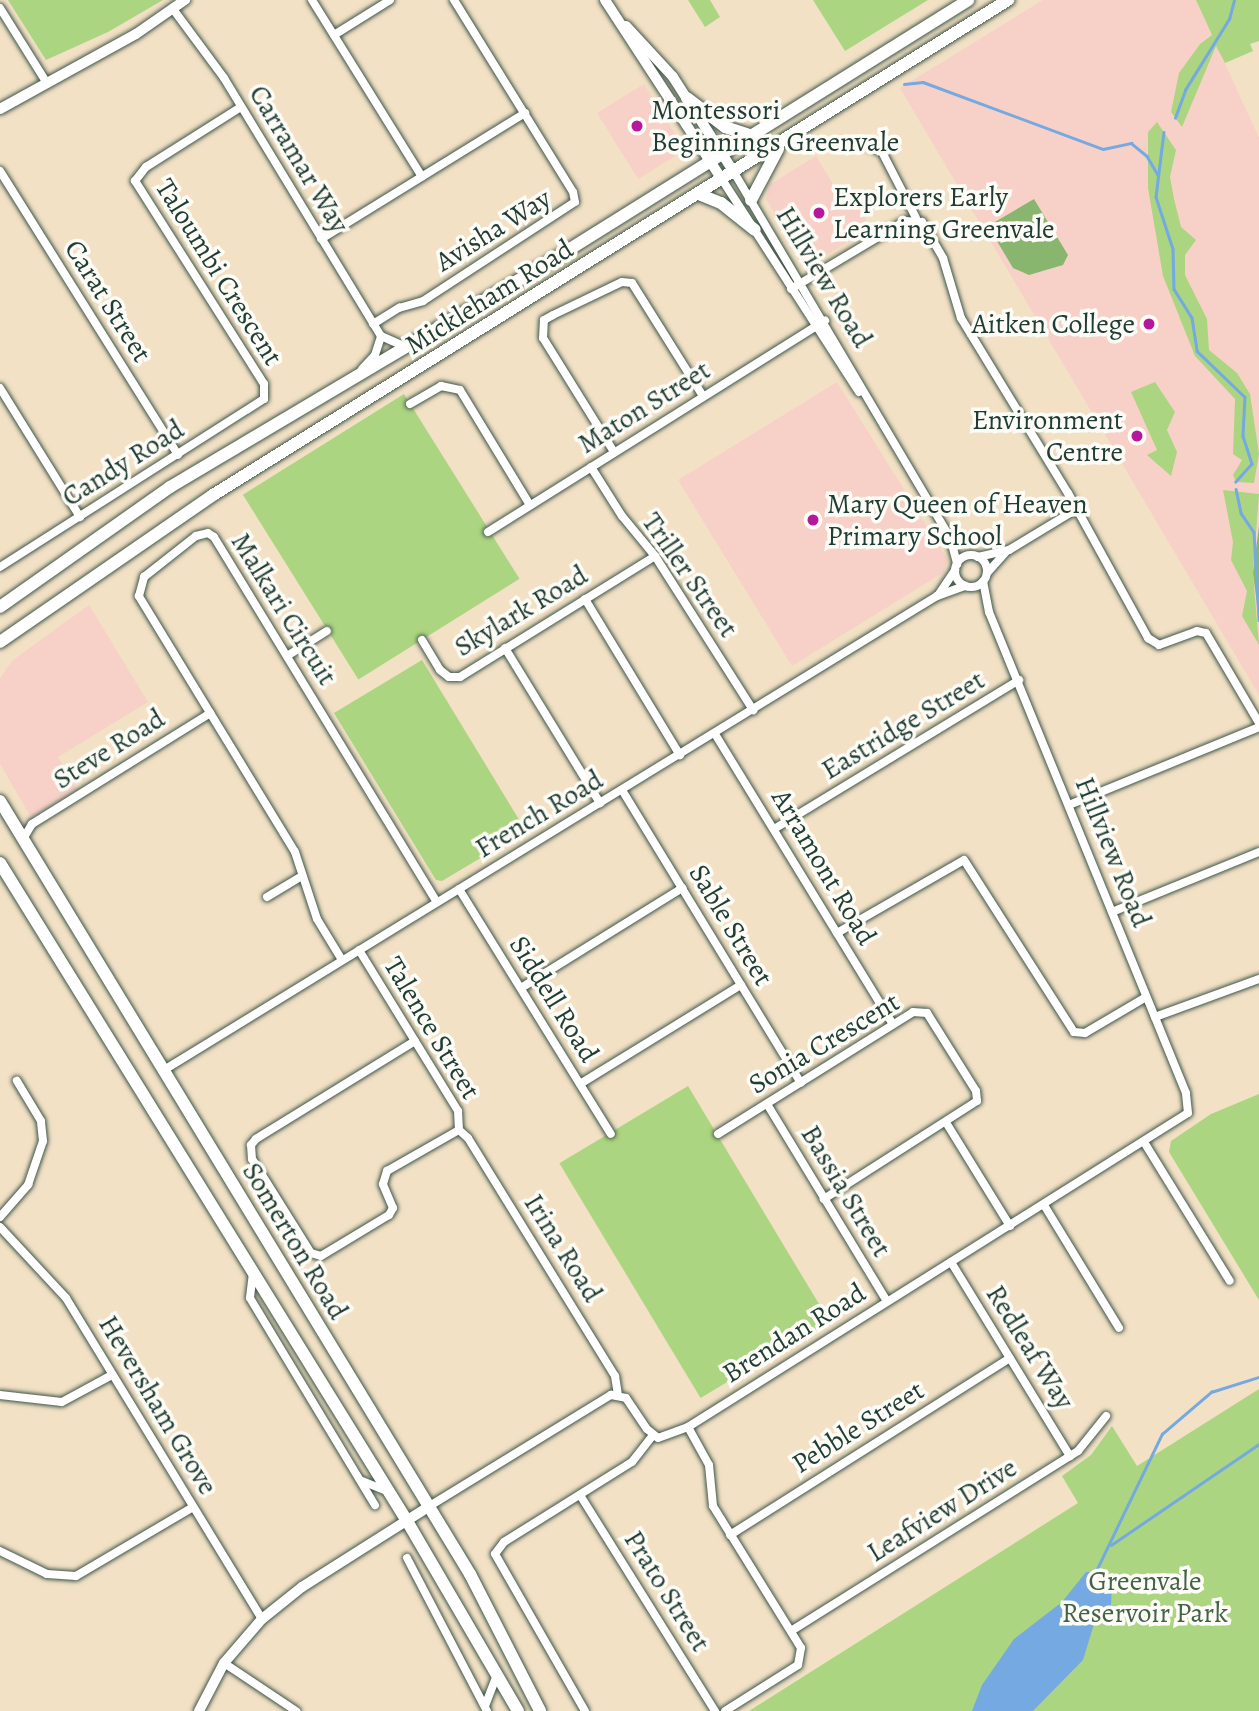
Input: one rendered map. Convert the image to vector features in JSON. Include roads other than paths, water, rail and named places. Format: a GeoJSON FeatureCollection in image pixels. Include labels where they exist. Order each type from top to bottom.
{"type":"FeatureCollection","features":[{"type":"Feature","properties":{"kind":"main road","name":"Mickleham Road"},"geometry":{"type":"LineString","coordinates":[[0,607],[170,487],[361,370],[717,159],[968,0]]}},
{"type":"Feature","properties":{"kind":"main road","name":"Mickleham Road"},"geometry":{"type":"LineString","coordinates":[[0,642],[213,495],[729,178],[1008,0]]}},
{"type":"Feature","properties":{"kind":"main road"},"geometry":{"type":"LineString","coordinates":[[687,98],[725,127],[752,136]]}},
{"type":"Feature","properties":{"kind":"main road"},"geometry":{"type":"LineString","coordinates":[[751,200],[782,143]]}},
{"type":"Feature","properties":{"kind":"main road"},"geometry":{"type":"LineString","coordinates":[[701,195],[721,203],[755,230]]}},
{"type":"Feature","properties":{"kind":"main road"},"geometry":{"type":"LineString","coordinates":[[0,648],[15,631]]}},
{"type":"Feature","properties":{"kind":"main road","name":"Somerton Road"},"geometry":{"type":"LineString","coordinates":[[0,801],[481,1595],[540,1711]]}},
{"type":"Feature","properties":{"kind":"main road","name":"Somerton Road"},"geometry":{"type":"LineString","coordinates":[[0,863],[407,1521],[518,1711]]}},
{"type":"Feature","properties":{"kind":"street"},"geometry":{"type":"LineString","coordinates":[[0,109],[46,80],[126,39],[185,0]]}},
{"type":"Feature","properties":{"kind":"street"},"geometry":{"type":"LineString","coordinates":[[312,0],[422,177]]}},
{"type":"Feature","properties":{"kind":"street"},"geometry":{"type":"LineString","coordinates":[[334,35],[390,0]]}},
{"type":"Feature","properties":{"kind":"street","name":"Avisha Way"},"geometry":{"type":"LineString","coordinates":[[373,324],[399,308],[423,301],[573,206],[573,192],[454,0]]}},
{"type":"Feature","properties":{"kind":"street"},"geometry":{"type":"LineString","coordinates":[[605,0],[729,178]]}},
{"type":"Feature","properties":{"kind":"street"},"geometry":{"type":"LineString","coordinates":[[0,8],[46,80]]}},
{"type":"Feature","properties":{"kind":"street","name":"Carramar Way"},"geometry":{"type":"LineString","coordinates":[[173,9],[241,107],[381,336]]}},
{"type":"Feature","properties":{"kind":"street"},"geometry":{"type":"LineString","coordinates":[[612,11],[663,65],[687,98],[717,159]]}},
{"type":"Feature","properties":{"kind":"street","name":"Taloumbi Crescent"},"geometry":{"type":"LineString","coordinates":[[241,107],[146,167],[135,181],[264,384],[266,394]]}},
{"type":"Feature","properties":{"kind":"street"},"geometry":{"type":"LineString","coordinates":[[321,239],[525,113]]}},
{"type":"Feature","properties":{"kind":"street"},"geometry":{"type":"LineString","coordinates":[[867,145],[882,152],[916,218],[942,254],[961,318],[1148,638],[1159,645],[1197,631],[1206,633],[1259,725],[1069,805]]}},
{"type":"Feature","properties":{"kind":"street","name":"Carat Street"},"geometry":{"type":"LineString","coordinates":[[0,170],[178,455]]}},
{"type":"Feature","properties":{"kind":"street","name":"Hillview Road"},"geometry":{"type":"LineString","coordinates":[[729,178],[751,200],[802,282],[870,405],[950,537],[956,567],[967,587],[989,612]]}},
{"type":"Feature","properties":{"kind":"street","name":"Hillview Road"},"geometry":{"type":"LineString","coordinates":[[729,178],[755,230],[815,328],[870,405]]}},
{"type":"Feature","properties":{"kind":"street"},"geometry":{"type":"LineString","coordinates":[[791,289],[916,218]]}},
{"type":"Feature","properties":{"kind":"street"},"geometry":{"type":"LineString","coordinates":[[614,452],[543,338],[544,320],[622,282],[632,283],[703,396]]}},
{"type":"Feature","properties":{"kind":"street","name":"Maton Street"},"geometry":{"type":"LineString","coordinates":[[488,532],[825,321]]}},
{"type":"Feature","properties":{"kind":"street"},"geometry":{"type":"LineString","coordinates":[[361,370],[375,355],[381,336],[403,346]]}},
{"type":"Feature","properties":{"kind":"street"},"geometry":{"type":"LineString","coordinates":[[410,404],[441,386],[460,390],[530,505]]}},
{"type":"Feature","properties":{"kind":"street"},"geometry":{"type":"LineString","coordinates":[[0,388],[80,517]]}},
{"type":"Feature","properties":{"kind":"street","name":"Candy Road"},"geometry":{"type":"LineString","coordinates":[[0,566],[261,403],[266,394]]}},
{"type":"Feature","properties":{"kind":"street","name":"Triller Street"},"geometry":{"type":"LineString","coordinates":[[591,467],[622,516],[655,556],[753,710]]}},
{"type":"Feature","properties":{"kind":"street"},"geometry":{"type":"LineString","coordinates":[[983,582],[987,573],[1009,550],[1075,510]]}},
{"type":"Feature","properties":{"kind":"street","name":"Malkari Circuit"},"geometry":{"type":"LineString","coordinates":[[342,960],[317,919],[295,852],[139,596],[139,582],[163,560],[196,537],[208,533],[214,537],[437,902]]}},
{"type":"Feature","properties":{"kind":"street","name":"Hillview Road"},"geometry":{"type":"LineString","coordinates":[[950,537],[974,556],[987,573]]}},
{"type":"Feature","properties":{"kind":"street"},"geometry":{"type":"LineString","coordinates":[[956,567],[974,556],[1009,550]]}},
{"type":"Feature","properties":{"kind":"street","name":"Skylark Road"},"geometry":{"type":"LineString","coordinates":[[422,640],[449,677],[460,677],[655,556]]}},
{"type":"Feature","properties":{"kind":"street","name":"French Road"},"geometry":{"type":"LineString","coordinates":[[937,596],[956,567]]}},
{"type":"Feature","properties":{"kind":"street","name":"Hillview Road"},"geometry":{"type":"LineString","coordinates":[[983,582],[989,612],[1155,1017],[1189,1111]]}},
{"type":"Feature","properties":{"kind":"street","name":"French Road"},"geometry":{"type":"LineString","coordinates":[[164,1070],[937,596],[983,582]]}},
{"type":"Feature","properties":{"kind":"street"},"geometry":{"type":"LineString","coordinates":[[585,599],[680,755]]}},
{"type":"Feature","properties":{"kind":"street"},"geometry":{"type":"LineString","coordinates":[[287,656],[327,631]]}},
{"type":"Feature","properties":{"kind":"street"},"geometry":{"type":"LineString","coordinates":[[505,648],[600,803]]}},
{"type":"Feature","properties":{"kind":"street","name":"Eastridge Street"},"geometry":{"type":"LineString","coordinates":[[774,829],[1019,680]]}},
{"type":"Feature","properties":{"kind":"street","name":"Steve Road"},"geometry":{"type":"LineString","coordinates":[[32,824],[210,713]]}},
{"type":"Feature","properties":{"kind":"street","name":"Arramont Road"},"geometry":{"type":"LineString","coordinates":[[715,733],[893,1024]]}},
{"type":"Feature","properties":{"kind":"street","name":"Sable Street"},"geometry":{"type":"LineString","coordinates":[[622,790],[801,1083]]}},
{"type":"Feature","properties":{"kind":"street"},"geometry":{"type":"LineString","coordinates":[[13,822],[32,824],[23,839]]}},
{"type":"Feature","properties":{"kind":"street"},"geometry":{"type":"LineString","coordinates":[[1112,912],[1259,852]]}},
{"type":"Feature","properties":{"kind":"street"},"geometry":{"type":"LineString","coordinates":[[837,933],[964,860],[1074,1032],[1085,1033],[1146,996]]}},
{"type":"Feature","properties":{"kind":"street"},"geometry":{"type":"LineString","coordinates":[[267,897],[302,876]]}},
{"type":"Feature","properties":{"kind":"street"},"geometry":{"type":"LineString","coordinates":[[521,988],[682,888]]}},
{"type":"Feature","properties":{"kind":"street","name":"Siddell Road"},"geometry":{"type":"LineString","coordinates":[[459,890],[611,1134]]}},
{"type":"Feature","properties":{"kind":"street","name":"Talence Street"},"geometry":{"type":"LineString","coordinates":[[359,950],[458,1111],[458,1130]]}},
{"type":"Feature","properties":{"kind":"street"},"geometry":{"type":"LineString","coordinates":[[1155,1017],[1259,979]]}},
{"type":"Feature","properties":{"kind":"street"},"geometry":{"type":"LineString","coordinates":[[580,1084],[741,985]]}},
{"type":"Feature","properties":{"kind":"street","name":"Sonia Crescent"},"geometry":{"type":"LineString","coordinates":[[718,1134],[913,1012],[927,1013],[976,1091],[974,1106],[824,1199]]}},
{"type":"Feature","properties":{"kind":"street"},"geometry":{"type":"LineString","coordinates":[[415,1041],[256,1139],[251,1145],[252,1159],[311,1253],[321,1256],[389,1215],[393,1208],[383,1184],[387,1171],[458,1130]]}},
{"type":"Feature","properties":{"kind":"street"},"geometry":{"type":"LineString","coordinates":[[0,1217],[28,1185],[43,1141],[41,1121],[17,1081]]}},
{"type":"Feature","properties":{"kind":"street","name":"Bassia Street"},"geometry":{"type":"LineString","coordinates":[[767,1104],[887,1301]]}},
{"type":"Feature","properties":{"kind":"street","name":"Brendan Road"},"geometry":{"type":"LineString","coordinates":[[653,1436],[663,1438],[688,1427],[1144,1142],[1189,1111]]}},
{"type":"Feature","properties":{"kind":"street"},"geometry":{"type":"LineString","coordinates":[[947,1124],[1010,1226]]}},
{"type":"Feature","properties":{"kind":"street","name":"Irina Road"},"geometry":{"type":"LineString","coordinates":[[458,1130],[468,1138],[615,1376],[618,1395]]}},
{"type":"Feature","properties":{"kind":"street"},"geometry":{"type":"LineString","coordinates":[[1144,1142],[1230,1281]]}},
{"type":"Feature","properties":{"kind":"street"},"geometry":{"type":"LineString","coordinates":[[1044,1205],[1119,1328]]}},
{"type":"Feature","properties":{"kind":"street","name":"Heversham Grove"},"geometry":{"type":"LineString","coordinates":[[0,1227],[59,1287],[262,1619]]}},
{"type":"Feature","properties":{"kind":"street","name":"Redleaf Way"},"geometry":{"type":"LineString","coordinates":[[951,1262],[1070,1456]]}},
{"type":"Feature","properties":{"kind":"street","name":"Somerton Road"},"geometry":{"type":"LineString","coordinates":[[253,1273],[250,1298],[375,1505]]}},
{"type":"Feature","properties":{"kind":"street","name":"Pebble Street"},"geometry":{"type":"LineString","coordinates":[[730,1535],[1010,1358]]}},
{"type":"Feature","properties":{"kind":"street"},"geometry":{"type":"LineString","coordinates":[[0,1395],[62,1402],[113,1374]]}},
{"type":"Feature","properties":{"kind":"street"},"geometry":{"type":"LineString","coordinates":[[199,1711],[224,1663],[262,1619],[428,1507],[603,1399],[618,1395],[626,1398],[653,1436],[632,1462],[504,1542],[495,1554],[585,1711]]}},
{"type":"Feature","properties":{"kind":"street","name":"Leafview Drive"},"geometry":{"type":"LineString","coordinates":[[790,1631],[1070,1456],[1107,1416]]}},
{"type":"Feature","properties":{"kind":"street"},"geometry":{"type":"LineString","coordinates":[[688,1427],[709,1465],[709,1497],[801,1648],[798,1665],[725,1711]]}},
{"type":"Feature","properties":{"kind":"street"},"geometry":{"type":"LineString","coordinates":[[360,1480],[389,1492]]}},
{"type":"Feature","properties":{"kind":"street","name":"Prato Street"},"geometry":{"type":"LineString","coordinates":[[580,1495],[715,1711]]}},
{"type":"Feature","properties":{"kind":"street"},"geometry":{"type":"LineString","coordinates":[[0,1551],[47,1574],[76,1576],[193,1507]]}},
{"type":"Feature","properties":{"kind":"street"},"geometry":{"type":"LineString","coordinates":[[407,1558],[486,1709]]}},
{"type":"Feature","properties":{"kind":"street"},"geometry":{"type":"LineString","coordinates":[[224,1663],[296,1711]]}},
{"type":"Feature","properties":{"kind":"street"},"geometry":{"type":"LineString","coordinates":[[486,1709],[497,1675]]}},
{"type":"Feature","properties":{"kind":"water"},"geometry":{"type":"Polygon","coordinates":[[[1105,1571],[1112,1585],[1111,1605],[1094,1624],[1083,1660],[1033,1711],[972,1711],[982,1685],[1014,1639],[1062,1602],[1086,1572],[1105,1571]]]}},
{"type":"Feature","properties":{"kind":"waterway"},"geometry":{"type":"LineString","coordinates":[[1175,118],[1185,90],[1229,19],[1234,0]]}},
{"type":"Feature","properties":{"kind":"waterway"},"geometry":{"type":"LineString","coordinates":[[904,84],[923,82],[1103,149],[1131,143],[1147,156],[1158,175]]}},
{"type":"Feature","properties":{"kind":"waterway"},"geometry":{"type":"LineString","coordinates":[[1164,132],[1156,197],[1173,249],[1174,289],[1192,318],[1197,351],[1245,397],[1243,436],[1252,464],[1236,482]]}},
{"type":"Feature","properties":{"kind":"waterway"},"geometry":{"type":"LineString","coordinates":[[1236,489],[1241,513],[1254,532],[1259,620]]}},
{"type":"Feature","properties":{"kind":"waterway"},"geometry":{"type":"LineString","coordinates":[[1095,1573],[1162,1434],[1211,1392],[1259,1377]]}},
{"type":"Feature","properties":{"kind":"waterway"},"geometry":{"type":"LineString","coordinates":[[1111,1545],[1259,1444]]}},
{"type":"Feature","properties":{"kind":"place","name":"Montessori Beginnings Greenvale"},"geometry":{"type":"Point","coordinates":[637,126]}},
{"type":"Feature","properties":{"kind":"place","name":"Explorers Early Learning Greenvale"},"geometry":{"type":"Point","coordinates":[819,213]}},
{"type":"Feature","properties":{"kind":"place","name":"Aitken College"},"geometry":{"type":"Point","coordinates":[1149,324]}},
{"type":"Feature","properties":{"kind":"place","name":"Environment Centre"},"geometry":{"type":"Point","coordinates":[1137,436]}},
{"type":"Feature","properties":{"kind":"place","name":"Mary Queen of Heaven Primary School"},"geometry":{"type":"Point","coordinates":[813,520]}},
{"type":"Feature","properties":{"kind":"park label","name":"Greenvale Reservoir Park"},"geometry":{"type":"Point","coordinates":[1145,1597]}}]}
